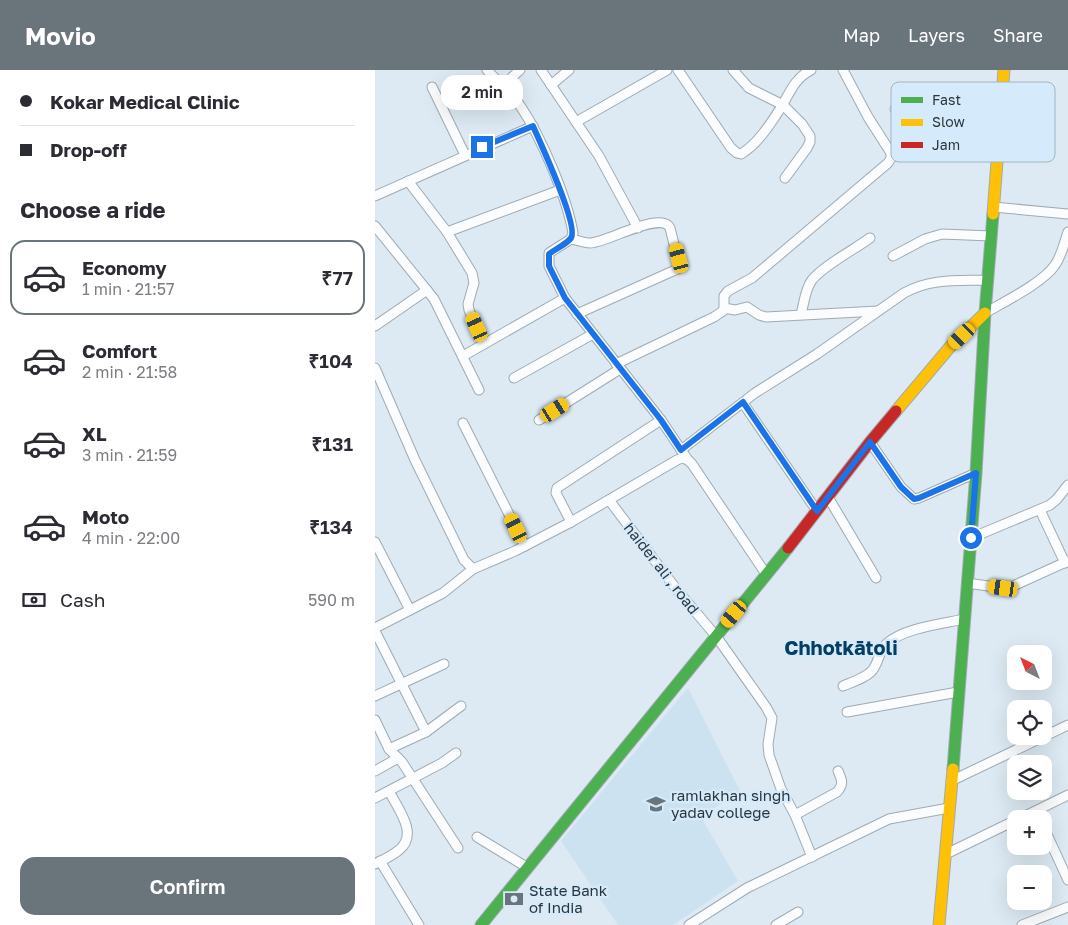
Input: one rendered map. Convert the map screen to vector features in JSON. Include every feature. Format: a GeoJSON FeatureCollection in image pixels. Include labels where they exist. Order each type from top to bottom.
{"type":"FeatureCollection","features":[{"type":"Feature","properties":{"kind":"main road"},"geometry":{"type":"LineString","coordinates":[[939,925],[976,473],[985,313],[997,162]]}},
{"type":"Feature","properties":{"kind":"main road"},"geometry":{"type":"LineString","coordinates":[[481,925],[817,511],[870,442],[950,347],[985,313]]}},
{"type":"Feature","properties":{"kind":"street"},"geometry":{"type":"LineString","coordinates":[[487,70],[519,104],[533,126],[571,224],[573,233],[571,239],[549,254],[549,266],[565,298],[661,420],[766,574]]}},
{"type":"Feature","properties":{"kind":"street"},"geometry":{"type":"LineString","coordinates":[[502,86],[520,70]]}},
{"type":"Feature","properties":{"kind":"street"},"geometry":{"type":"LineString","coordinates":[[541,70],[599,156],[638,228]]}},
{"type":"Feature","properties":{"kind":"street"},"geometry":{"type":"LineString","coordinates":[[551,85],[569,70]]}},
{"type":"Feature","properties":{"kind":"street"},"geometry":{"type":"LineString","coordinates":[[576,122],[667,70]]}},
{"type":"Feature","properties":{"kind":"street"},"geometry":{"type":"LineString","coordinates":[[678,70],[731,148],[741,154],[768,127],[796,81],[811,70]]}},
{"type":"Feature","properties":{"kind":"street"},"geometry":{"type":"LineString","coordinates":[[733,70],[749,88],[783,105],[808,132],[810,142],[785,178]]}},
{"type":"Feature","properties":{"kind":"street"},"geometry":{"type":"LineString","coordinates":[[539,420],[618,366],[723,311],[724,296],[728,291],[751,278],[884,168],[891,158],[891,152],[868,116],[843,70]]}},
{"type":"Feature","properties":{"kind":"street"},"geometry":{"type":"LineString","coordinates":[[433,86],[465,155]]}},
{"type":"Feature","properties":{"kind":"street"},"geometry":{"type":"LineString","coordinates":[[375,196],[533,126]]}},
{"type":"Feature","properties":{"kind":"street"},"geometry":{"type":"LineString","coordinates":[[408,180],[447,232],[472,273],[474,284],[468,304],[484,344]]}},
{"type":"Feature","properties":{"kind":"street"},"geometry":{"type":"LineString","coordinates":[[447,232],[559,190]]}},
{"type":"Feature","properties":{"kind":"street"},"geometry":{"type":"LineString","coordinates":[[993,208],[1068,214]]}},
{"type":"Feature","properties":{"kind":"street"},"geometry":{"type":"LineString","coordinates":[[571,239],[590,243],[658,222],[668,223],[679,258],[678,269],[577,314]]}},
{"type":"Feature","properties":{"kind":"street"},"geometry":{"type":"LineString","coordinates":[[375,226],[434,299],[479,390]]}},
{"type":"Feature","properties":{"kind":"street"},"geometry":{"type":"LineString","coordinates":[[985,313],[1049,273],[1059,259],[1068,232]]}},
{"type":"Feature","properties":{"kind":"street"},"geometry":{"type":"LineString","coordinates":[[893,256],[925,239],[943,234],[991,236]]}},
{"type":"Feature","properties":{"kind":"street"},"geometry":{"type":"LineString","coordinates":[[801,314],[811,281],[830,265],[870,238]]}},
{"type":"Feature","properties":{"kind":"street"},"geometry":{"type":"LineString","coordinates":[[681,450],[743,402],[817,354],[904,293],[929,282],[988,280]]}},
{"type":"Feature","properties":{"kind":"street"},"geometry":{"type":"LineString","coordinates":[[375,326],[427,290]]}},
{"type":"Feature","properties":{"kind":"street"},"geometry":{"type":"LineString","coordinates":[[463,356],[565,298]]}},
{"type":"Feature","properties":{"kind":"street"},"geometry":{"type":"LineString","coordinates":[[724,308],[735,310],[750,308],[759,315],[766,317],[878,311]]}},
{"type":"Feature","properties":{"kind":"street"},"geometry":{"type":"LineString","coordinates":[[514,378],[593,334]]}},
{"type":"Feature","properties":{"kind":"street"},"geometry":{"type":"LineString","coordinates":[[375,368],[415,460],[464,560],[473,569]]}},
{"type":"Feature","properties":{"kind":"street"},"geometry":{"type":"LineString","coordinates":[[743,402],[817,511]]}},
{"type":"Feature","properties":{"kind":"street"},"geometry":{"type":"LineString","coordinates":[[571,522],[556,493],[557,488],[563,482],[661,420]]}},
{"type":"Feature","properties":{"kind":"street"},"geometry":{"type":"LineString","coordinates":[[463,423],[525,546]]}},
{"type":"Feature","properties":{"kind":"street"},"geometry":{"type":"LineString","coordinates":[[870,442],[901,487],[914,499],[976,473]]}},
{"type":"Feature","properties":{"kind":"street"},"geometry":{"type":"LineString","coordinates":[[426,732],[375,629],[443,593],[473,569],[525,546],[571,522],[677,460],[682,458],[688,460]]}},
{"type":"Feature","properties":{"kind":"street"},"geometry":{"type":"LineString","coordinates":[[971,538],[1040,510],[1057,499],[1068,485]]}},
{"type":"Feature","properties":{"kind":"street"},"geometry":{"type":"LineString","coordinates":[[828,497],[876,578]]}},
{"type":"Feature","properties":{"kind":"street","name":"haider ali , road"},"geometry":{"type":"LineString","coordinates":[[609,500],[677,590],[716,636],[767,706],[771,718],[768,744],[769,755],[781,789],[795,815],[812,857]]}},
{"type":"Feature","properties":{"kind":"street"},"geometry":{"type":"LineString","coordinates":[[967,583],[1003,588],[1013,586],[1066,562],[1040,510]]}},
{"type":"Feature","properties":{"kind":"street"},"geometry":{"type":"LineString","coordinates":[[375,542],[410,610]]}},
{"type":"Feature","properties":{"kind":"street"},"geometry":{"type":"LineString","coordinates":[[843,686],[874,668],[880,652],[893,639],[922,628],[964,618]]}},
{"type":"Feature","properties":{"kind":"street"},"geometry":{"type":"LineString","coordinates":[[375,696],[444,664]]}},
{"type":"Feature","properties":{"kind":"street"},"geometry":{"type":"LineString","coordinates":[[847,712],[958,692]]}},
{"type":"Feature","properties":{"kind":"street"},"geometry":{"type":"LineString","coordinates":[[389,749],[426,732],[461,706]]}},
{"type":"Feature","properties":{"kind":"street"},"geometry":{"type":"LineString","coordinates":[[375,720],[389,749],[413,778],[458,848]]}},
{"type":"Feature","properties":{"kind":"street"},"geometry":{"type":"LineString","coordinates":[[951,781],[1068,725]]}},
{"type":"Feature","properties":{"kind":"street"},"geometry":{"type":"LineString","coordinates":[[375,798],[456,753]]}},
{"type":"Feature","properties":{"kind":"street"},"geometry":{"type":"LineString","coordinates":[[375,771],[398,758]]}},
{"type":"Feature","properties":{"kind":"street"},"geometry":{"type":"LineString","coordinates":[[795,815],[837,792],[842,787],[842,780],[838,771]]}},
{"type":"Feature","properties":{"kind":"street"},"geometry":{"type":"LineString","coordinates":[[389,791],[407,829],[408,839],[398,851],[377,863],[419,925]]}},
{"type":"Feature","properties":{"kind":"street"},"geometry":{"type":"LineString","coordinates":[[1045,810],[1068,795]]}},
{"type":"Feature","properties":{"kind":"street"},"geometry":{"type":"LineString","coordinates":[[689,925],[747,888],[889,819],[949,808]]}},
{"type":"Feature","properties":{"kind":"street"},"geometry":{"type":"LineString","coordinates":[[946,854],[1007,824]]}},
{"type":"Feature","properties":{"kind":"street"},"geometry":{"type":"LineString","coordinates":[[477,837],[528,868]]}},
{"type":"Feature","properties":{"kind":"street"},"geometry":{"type":"LineString","coordinates":[[1052,845],[1068,880]]}},
{"type":"Feature","properties":{"kind":"street"},"geometry":{"type":"LineString","coordinates":[[1022,925],[1068,908]]}},
{"type":"Feature","properties":{"kind":"street"},"geometry":{"type":"LineString","coordinates":[[775,925],[798,912]]}},
{"type":"Feature","properties":{"kind":"shaded area","name":"ramlakhan singh yadav college"},"geometry":{"type":"Polygon","coordinates":[[[688,688],[740,791],[701,817],[738,881],[673,925],[618,925],[561,841],[688,688]]]}},
{"type":"Feature","properties":{"kind":"traffic: fast"},"geometry":{"type":"LineString","coordinates":[[953,769],[976,473],[993,214]]}},
{"type":"Feature","properties":{"kind":"traffic: fast"},"geometry":{"type":"LineString","coordinates":[[481,925],[788,548]]}},
{"type":"Feature","properties":{"kind":"traffic: slow"},"geometry":{"type":"LineString","coordinates":[[1003,82],[1004,70]]}},
{"type":"Feature","properties":{"kind":"traffic: slow"},"geometry":{"type":"LineString","coordinates":[[993,214],[997,162]]}},
{"type":"Feature","properties":{"kind":"traffic: slow"},"geometry":{"type":"LineString","coordinates":[[896,411],[950,347],[985,313]]}},
{"type":"Feature","properties":{"kind":"traffic: slow"},"geometry":{"type":"LineString","coordinates":[[939,925],[953,769]]}},
{"type":"Feature","properties":{"kind":"traffic: jam"},"geometry":{"type":"LineString","coordinates":[[788,548],[896,411]]}},
{"type":"Feature","properties":{"kind":"place","name":"ramlakhan singh yadav college"},"geometry":{"type":"Point","coordinates":[656,804]}},
{"type":"Feature","properties":{"kind":"place","name":"State Bank of India"},"geometry":{"type":"Point","coordinates":[514,899]}},
{"type":"Feature","properties":{"kind":"district","name":"Chhotkātoli"},"geometry":{"type":"Point","coordinates":[841,647]}},
{"type":"Feature","properties":{"kind":"route"},"geometry":{"type":"LineString","coordinates":[[482,147],[533,126],[554,173],[573,233],[571,239],[549,254],[549,266],[565,298],[661,420],[681,450],[743,402],[817,511],[870,442],[901,487],[914,499],[976,473],[971,538]]}}]}
